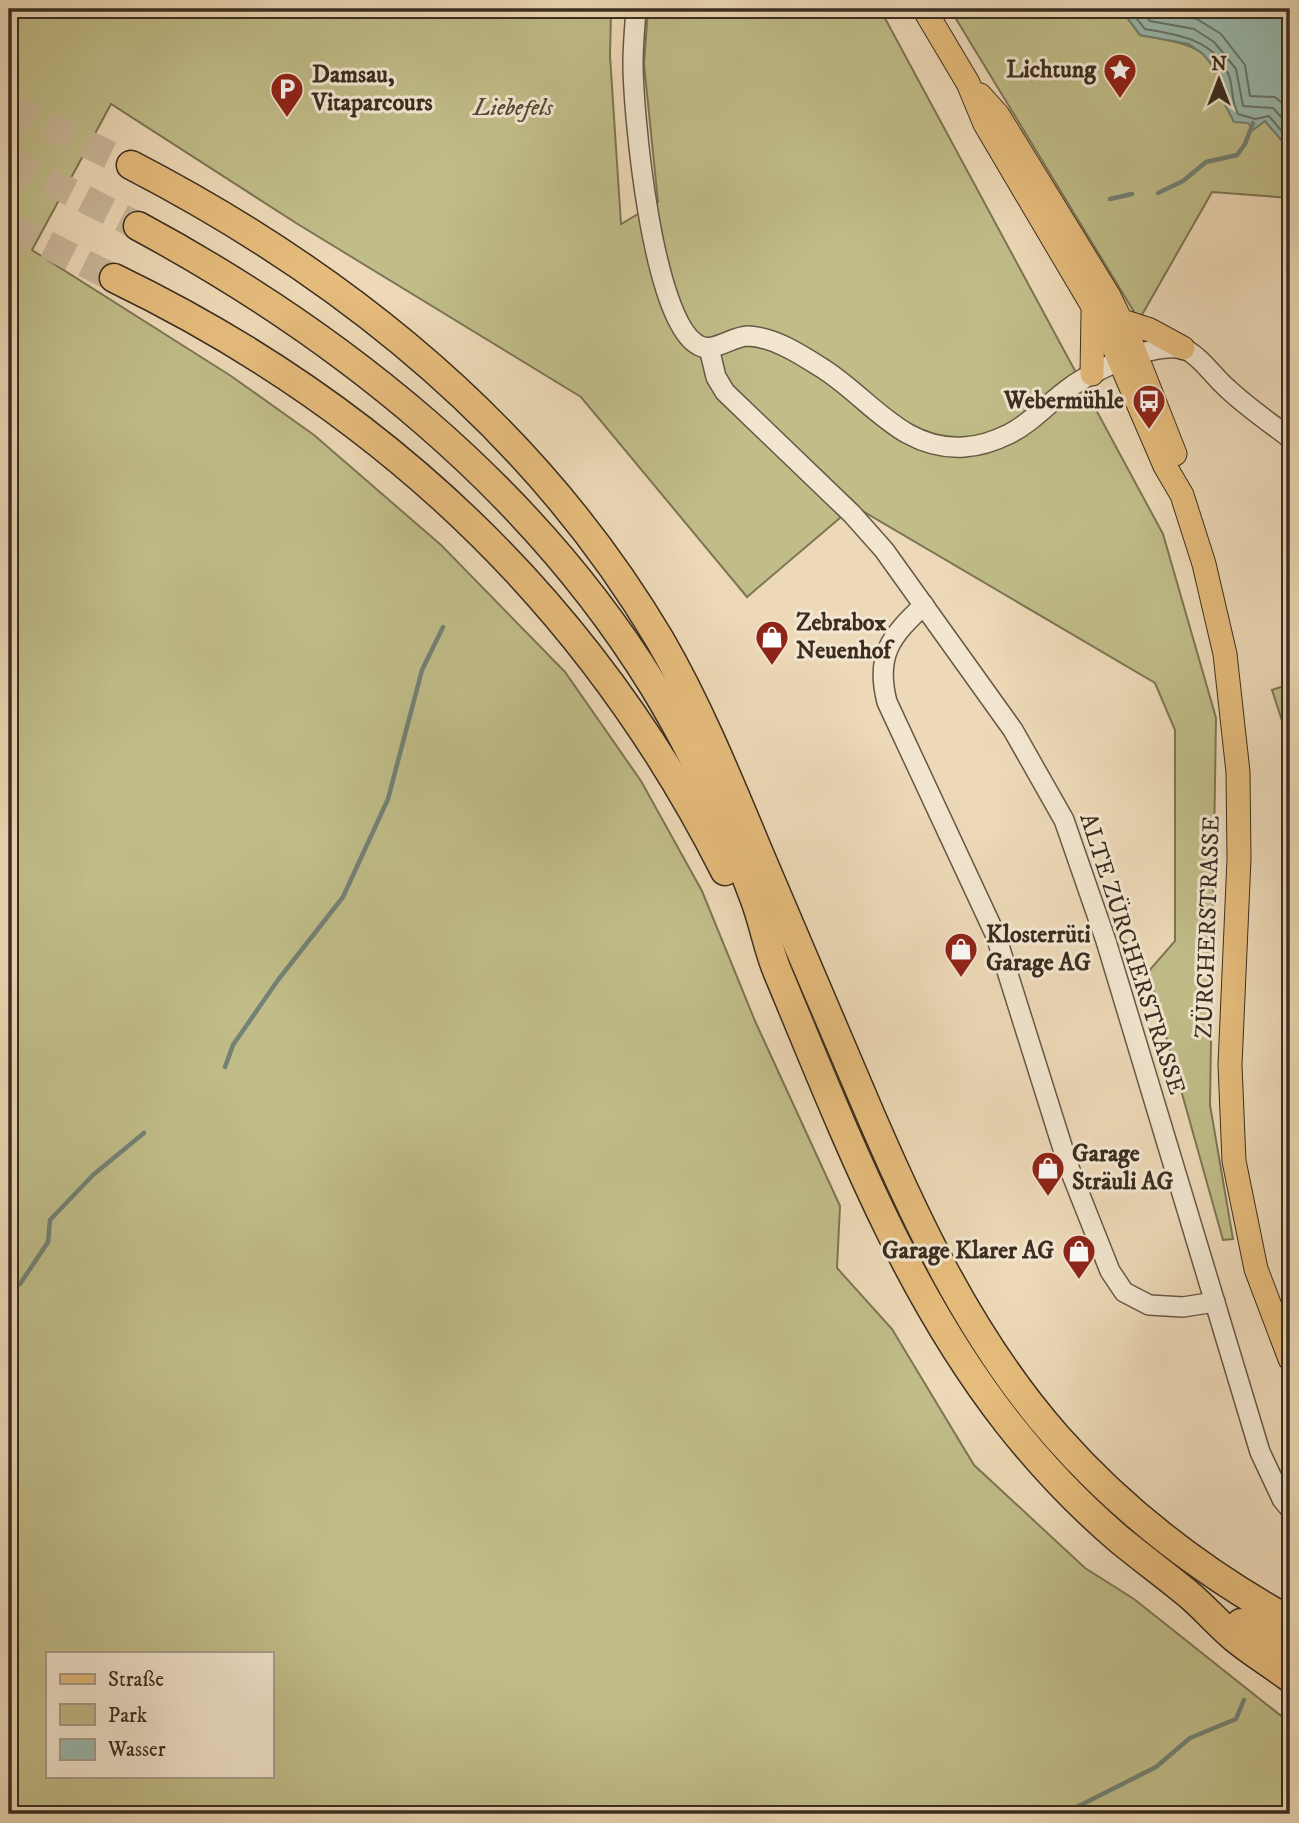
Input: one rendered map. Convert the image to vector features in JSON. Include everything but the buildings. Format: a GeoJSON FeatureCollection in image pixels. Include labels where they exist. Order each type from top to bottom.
{"type":"FeatureCollection","features":[{"type":"Feature","properties":{"kind":"highway"},"geometry":{"type":"LineString","coordinates":[[131,165],[256,235],[385,326],[490,420],[576,516],[641,610],[696,709],[895,1172],[947,1276],[986,1342],[1054,1434],[1115,1497],[1193,1561],[1290,1621]]}},
{"type":"Feature","properties":{"kind":"highway"},"geometry":{"type":"LineString","coordinates":[[138,226],[274,306],[366,374],[481,474],[558,557],[624,641],[674,722],[711,795],[756,903],[774,963]]}},
{"type":"Feature","properties":{"kind":"highway"},"geometry":{"type":"LineString","coordinates":[[114,278],[227,337],[328,403],[422,478],[504,556],[566,626],[649,738],[690,805],[774,963],[885,1219],[921,1290],[962,1358],[1008,1424],[1058,1481],[1114,1535],[1187,1592],[1238,1640],[1290,1678]]}},
{"type":"Feature","properties":{"kind":"highway"},"geometry":{"type":"LineString","coordinates":[[1187,1592],[1290,1650]]}},
{"type":"Feature","properties":{"kind":"main road"},"geometry":{"type":"LineString","coordinates":[[924,9],[968,83],[985,124],[1093,305],[1128,358]]}},
{"type":"Feature","properties":{"kind":"main road"},"geometry":{"type":"LineString","coordinates":[[968,83],[998,115],[1077,240],[1122,321],[1128,358]]}},
{"type":"Feature","properties":{"kind":"main road"},"geometry":{"type":"LineString","coordinates":[[1092,374],[1093,305]]}},
{"type":"Feature","properties":{"kind":"main road"},"geometry":{"type":"LineString","coordinates":[[1122,321],[1150,330],[1183,348]]}},
{"type":"Feature","properties":{"kind":"main road","name":"ZÜRCHERSTRASSE"},"geometry":{"type":"LineString","coordinates":[[1128,358],[1165,466],[1182,495],[1215,608],[1234,717],[1240,839],[1230,1065],[1232,1137],[1247,1232],[1284,1323],[1290,1359]]}},
{"type":"Feature","properties":{"kind":"street"},"geometry":{"type":"LineString","coordinates":[[636,9],[634,98],[653,237],[668,294],[681,327],[697,345],[709,348],[741,337],[778,344],[838,380],[900,431],[947,447],[978,445],[1008,435],[1092,374],[1128,358],[1183,348],[1196,357],[1245,405],[1290,438]]}},
{"type":"Feature","properties":{"kind":"street","name":"ALTE ZÜRCHERSTRASSE"},"geometry":{"type":"LineString","coordinates":[[709,348],[716,377],[725,392],[852,514],[884,550],[1035,765],[1073,842],[1106,941],[1260,1452],[1282,1499],[1290,1509]]}},
{"type":"Feature","properties":{"kind":"street"},"geometry":{"type":"LineString","coordinates":[[924,605],[898,629],[888,645],[882,678],[887,702],[996,936],[1068,1165],[1097,1241],[1116,1282],[1135,1300],[1169,1308],[1215,1302]]}},
{"type":"Feature","properties":{"kind":"green space","name":"Liebefels"},"geometry":{"type":"Polygon","coordinates":[[[9,9],[600,9],[611,12],[610,56],[621,224],[658,202],[644,64],[648,9],[880,9],[1163,534],[1216,718],[1210,1105],[1233,1239],[1223,1240],[1148,972],[1175,941],[1175,730],[1155,683],[854,506],[747,597],[581,397],[296,223],[111,104],[32,250],[231,376],[314,435],[441,545],[565,672],[641,781],[702,891],[755,1021],[840,1206],[837,1268],[892,1329],[974,1465],[1085,1568],[1134,1599],[1290,1723],[1290,1814],[9,1814],[9,9]]]}},
{"type":"Feature","properties":{"kind":"green space"},"geometry":{"type":"Polygon","coordinates":[[[950,9],[1121,9],[1140,35],[1175,42],[1197,50],[1214,64],[1221,75],[1224,103],[1265,121],[1290,150],[1290,198],[1212,192],[1139,320],[950,9]]]}},
{"type":"Feature","properties":{"kind":"green space"},"geometry":{"type":"Polygon","coordinates":[[[1290,684],[1290,738],[1288,739],[1272,690],[1290,684]]]}},
{"type":"Feature","properties":{"kind":"water"},"geometry":{"type":"Polygon","coordinates":[[[1121,9],[1290,9],[1290,150],[1265,121],[1253,130],[1248,123],[1234,122],[1224,103],[1221,76],[1203,54],[1189,44],[1140,35],[1121,9]]]}},
{"type":"Feature","properties":{"kind":"waterway"},"geometry":{"type":"LineString","coordinates":[[1158,193],[1183,181],[1206,162],[1237,155],[1245,144],[1253,123]]}},
{"type":"Feature","properties":{"kind":"waterway"},"geometry":{"type":"LineString","coordinates":[[1110,199],[1132,194]]}},
{"type":"Feature","properties":{"kind":"waterway"},"geometry":{"type":"LineString","coordinates":[[225,1067],[233,1045],[278,980],[343,897],[388,799],[422,670],[443,627]]}},
{"type":"Feature","properties":{"kind":"waterway"},"geometry":{"type":"LineString","coordinates":[[9,1287],[20,1284],[48,1242],[50,1220],[93,1175],[144,1133]]}},
{"type":"Feature","properties":{"kind":"waterway"},"geometry":{"type":"LineString","coordinates":[[1063,1814],[1156,1767],[1190,1738],[1236,1719],[1244,1700]]}},
{"type":"Feature","properties":{"kind":"tunnel"},"geometry":{"type":"LineString","coordinates":[[9,107],[131,165]]}},
{"type":"Feature","properties":{"kind":"tunnel"},"geometry":{"type":"LineString","coordinates":[[9,161],[138,226]]}},
{"type":"Feature","properties":{"kind":"tunnel"},"geometry":{"type":"LineString","coordinates":[[9,226],[114,278]]}},
{"type":"Feature","properties":{"kind":"place","name":"Lichtung"},"geometry":{"type":"Point","coordinates":[1120,100]}},
{"type":"Feature","properties":{"kind":"place","name":"Damsau, Vitaparcours"},"geometry":{"type":"Point","coordinates":[287,119]}},
{"type":"Feature","properties":{"kind":"place","name":"Webermühle"},"geometry":{"type":"Point","coordinates":[1149,431]}},
{"type":"Feature","properties":{"kind":"place","name":"Zebrabox Neuenhof"},"geometry":{"type":"Point","coordinates":[772,667]}},
{"type":"Feature","properties":{"kind":"place","name":"Klosterrüti Garage AG"},"geometry":{"type":"Point","coordinates":[961,979]}},
{"type":"Feature","properties":{"kind":"place","name":"Garage Sträuli AG"},"geometry":{"type":"Point","coordinates":[1048,1198]}},
{"type":"Feature","properties":{"kind":"place","name":"Garage Klarer AG"},"geometry":{"type":"Point","coordinates":[1079,1281]}}]}
